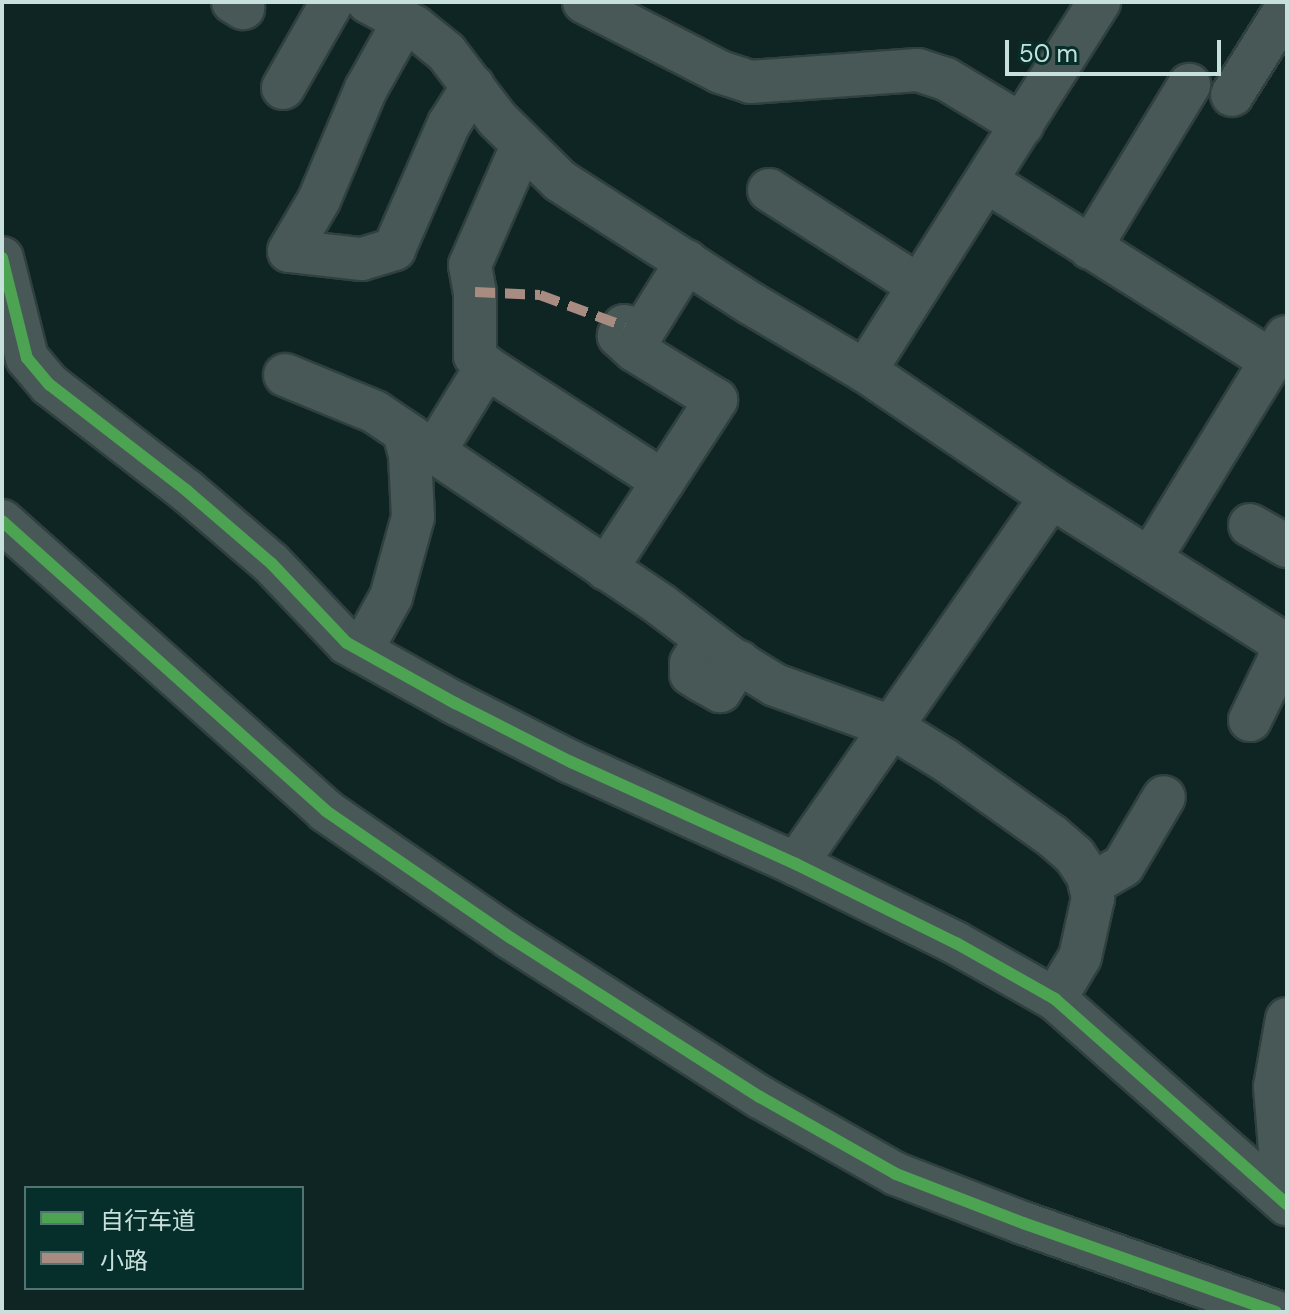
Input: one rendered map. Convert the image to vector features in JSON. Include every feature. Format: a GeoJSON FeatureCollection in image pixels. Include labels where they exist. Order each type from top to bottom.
{"type":"FeatureCollection","features":[{"type":"Feature","properties":{"kind":"street"},"geometry":{"type":"LineString","coordinates":[[283,88],[332,2]]}},
{"type":"Feature","properties":{"kind":"street"},"geometry":{"type":"LineString","coordinates":[[368,2],[404,21],[446,52],[522,146],[560,181],[865,371],[1051,497],[1151,557],[1220,605],[1278,640],[1280,658],[1250,720]]}},
{"type":"Feature","properties":{"kind":"street"},"geometry":{"type":"LineString","coordinates":[[584,2],[720,72],[750,82],[918,70],[946,79],[1022,125]]}},
{"type":"Feature","properties":{"kind":"street"},"geometry":{"type":"LineString","coordinates":[[865,371],[1099,2]]}},
{"type":"Feature","properties":{"kind":"street"},"geometry":{"type":"LineString","coordinates":[[1232,95],[1287,7]]}},
{"type":"Feature","properties":{"kind":"street"},"geometry":{"type":"LineString","coordinates":[[404,21],[366,89],[319,200],[289,251],[362,259],[394,249],[449,124],[473,86]]}},
{"type":"Feature","properties":{"kind":"street"},"geometry":{"type":"LineString","coordinates":[[1090,248],[1189,85]]}},
{"type":"Feature","properties":{"kind":"street"},"geometry":{"type":"LineString","coordinates":[[522,146],[470,265],[475,292],[475,356],[486,367],[663,481]]}},
{"type":"Feature","properties":{"kind":"street"},"geometry":{"type":"LineString","coordinates":[[986,181],[1090,248],[1279,348],[1151,557]]}},
{"type":"Feature","properties":{"kind":"street"},"geometry":{"type":"LineString","coordinates":[[769,190],[919,286]]}},
{"type":"Feature","properties":{"kind":"street"},"geometry":{"type":"LineString","coordinates":[[2,258],[12,347],[27,358],[50,385],[186,490],[271,563],[347,643],[571,762],[796,864],[956,943],[1055,999],[1287,1204]]}},
{"type":"Feature","properties":{"kind":"street"},"geometry":{"type":"LineString","coordinates":[[606,569],[716,400],[634,350],[619,336],[624,326],[644,330],[687,261]]}},
{"type":"Feature","properties":{"kind":"street"},"geometry":{"type":"LineString","coordinates":[[361,651],[391,597],[413,517],[410,455],[486,367]]}},
{"type":"Feature","properties":{"kind":"street"},"geometry":{"type":"LineString","coordinates":[[285,375],[375,412],[775,685],[891,727],[945,760],[1052,836],[1075,856],[1093,898],[1090,926],[1080,957],[1055,999]]}},
{"type":"Feature","properties":{"kind":"street"},"geometry":{"type":"LineString","coordinates":[[796,864],[1051,497]]}},
{"type":"Feature","properties":{"kind":"street"},"geometry":{"type":"LineString","coordinates":[[2,521],[326,811],[511,938],[760,1097],[896,1174],[1023,1223],[1276,1312]]}},
{"type":"Feature","properties":{"kind":"street"},"geometry":{"type":"LineString","coordinates":[[1250,525],[1287,546]]}},
{"type":"Feature","properties":{"kind":"street"},"geometry":{"type":"LineString","coordinates":[[1090,885],[1123,866],[1164,797]]}},
{"type":"Feature","properties":{"kind":"street"},"geometry":{"type":"LineString","coordinates":[[1287,1019],[1275,1087],[1280,1148],[1287,1183]]}},
{"type":"Feature","properties":{"kind":"marked path"},"geometry":{"type":"LineString","coordinates":[[475,292],[540,295],[624,326]]}},
{"type":"Feature","properties":{"kind":"cycle path"},"geometry":{"type":"LineString","coordinates":[[2,258],[27,358],[50,385],[186,490],[271,563],[347,643],[571,762],[796,864],[956,943],[1055,999],[1287,1204]]}},
{"type":"Feature","properties":{"kind":"cycle path"},"geometry":{"type":"LineString","coordinates":[[2,521],[326,811],[511,938],[760,1097],[896,1174],[1023,1223],[1276,1312]]}}]}
